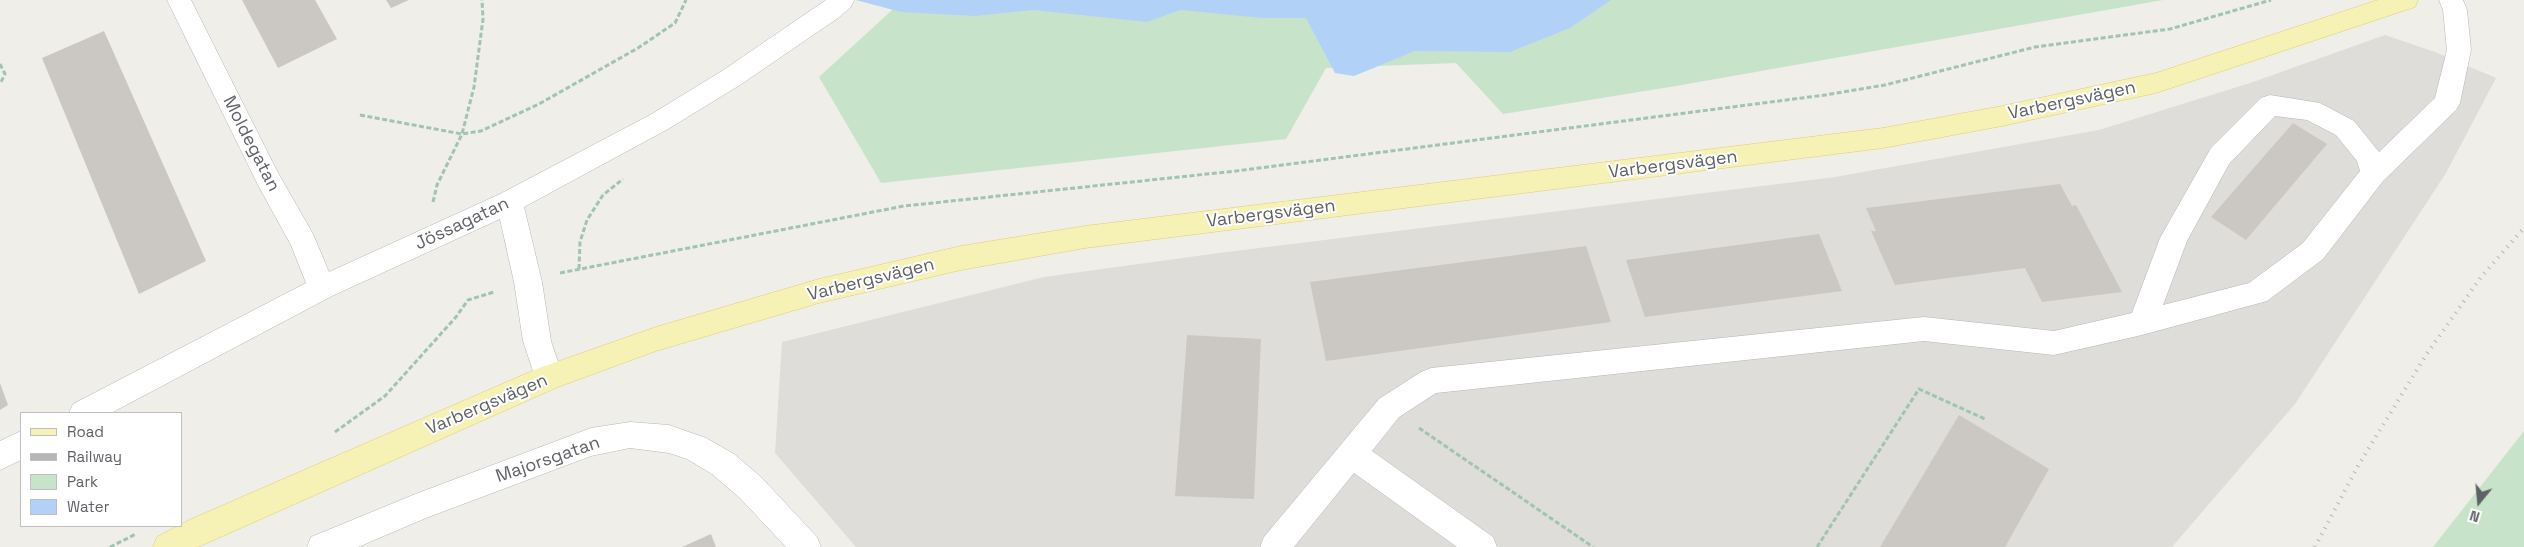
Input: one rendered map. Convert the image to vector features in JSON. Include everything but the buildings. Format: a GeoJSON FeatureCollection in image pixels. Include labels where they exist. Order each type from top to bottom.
{"type":"FeatureCollection","features":[{"type":"Feature","properties":{"kind":"main road","name":"Varbergsvägen"},"geometry":{"type":"LineString","coordinates":[[168,547],[200,530],[549,377],[656,339],[810,294],[961,258],[1085,237],[1883,138],[2002,116],[2156,83],[2406,0]]}},
{"type":"Feature","properties":{"kind":"street","name":"Moldegatan"},"geometry":{"type":"LineString","coordinates":[[179,0],[268,179],[303,242],[322,288]]}},
{"type":"Feature","properties":{"kind":"street"},"geometry":{"type":"LineString","coordinates":[[1275,547],[1389,408],[1431,381],[1924,329],[2054,343],[2142,323],[2257,293],[2314,251],[2374,174],[2447,102],[2459,50],[2455,10],[2451,0]]}},
{"type":"Feature","properties":{"kind":"street","name":"Jössagatan"},"geometry":{"type":"LineString","coordinates":[[85,412],[322,288],[441,235],[509,202],[659,122],[731,78],[835,6]]}},
{"type":"Feature","properties":{"kind":"street"},"geometry":{"type":"LineString","coordinates":[[2142,323],[2174,238],[2220,156],[2270,105],[2311,110],[2345,128],[2368,156],[2374,174]]}},
{"type":"Feature","properties":{"kind":"street"},"geometry":{"type":"LineString","coordinates":[[509,202],[528,282],[537,341],[549,377]]}},
{"type":"Feature","properties":{"kind":"street","name":"Majorsgatan"},"geometry":{"type":"LineString","coordinates":[[322,547],[418,507],[591,442],[630,435],[670,440],[696,448],[723,464],[751,488],[806,547]]}},
{"type":"Feature","properties":{"kind":"street"},"geometry":{"type":"LineString","coordinates":[[0,456],[20,446]]}},
{"type":"Feature","properties":{"kind":"street"},"geometry":{"type":"LineString","coordinates":[[1351,453],[1482,547]]}},
{"type":"Feature","properties":{"kind":"path"},"geometry":{"type":"LineString","coordinates":[[441,235],[431,210],[437,185],[462,134],[474,87],[483,19],[482,0]]}},
{"type":"Feature","properties":{"kind":"path"},"geometry":{"type":"LineString","coordinates":[[360,115],[462,134],[482,131],[507,120],[638,48],[676,23],[686,0]]}},
{"type":"Feature","properties":{"kind":"path"},"geometry":{"type":"LineString","coordinates":[[385,396],[444,331],[468,300],[579,269],[904,206],[1236,171],[1825,95],[1885,85],[2035,48],[2170,29],[2271,0]]}},
{"type":"Feature","properties":{"kind":"path"},"geometry":{"type":"LineString","coordinates":[[0,64],[5,74],[0,84]]}},
{"type":"Feature","properties":{"kind":"path"},"geometry":{"type":"LineString","coordinates":[[1817,547],[1919,389],[1985,419]]}},
{"type":"Feature","properties":{"kind":"path"},"geometry":{"type":"LineString","coordinates":[[110,547],[143,530]]}},
{"type":"Feature","properties":{"kind":"shaded area"},"geometry":{"type":"Polygon","coordinates":[[[2385,35],[2435,52],[2496,78],[2446,173],[2295,404],[2172,547],[856,547],[775,453],[782,342],[1044,277],[1219,253],[1835,177],[2099,130],[2253,82],[2385,35]]]}},
{"type":"Feature","properties":{"kind":"green space"},"geometry":{"type":"Polygon","coordinates":[[[903,0],[2163,0],[1676,86],[1503,114],[1456,63],[1326,68],[1286,139],[881,183],[819,77],[903,0]]]}},
{"type":"Feature","properties":{"kind":"green space"},"geometry":{"type":"Polygon","coordinates":[[[2524,431],[2524,547],[2433,547],[2524,431]]]}},
{"type":"Feature","properties":{"kind":"water"},"geometry":{"type":"Polygon","coordinates":[[[856,0],[1611,0],[1570,28],[1510,52],[1415,51],[1354,76],[1335,73],[1306,18],[1262,18],[1180,10],[1147,22],[1033,10],[975,16],[901,12],[856,0]]]}},
{"type":"Feature","properties":{"kind":"railway"},"geometry":{"type":"LineString","coordinates":[[2315,547],[2358,466],[2426,355],[2481,277],[2524,228]]}}]}
